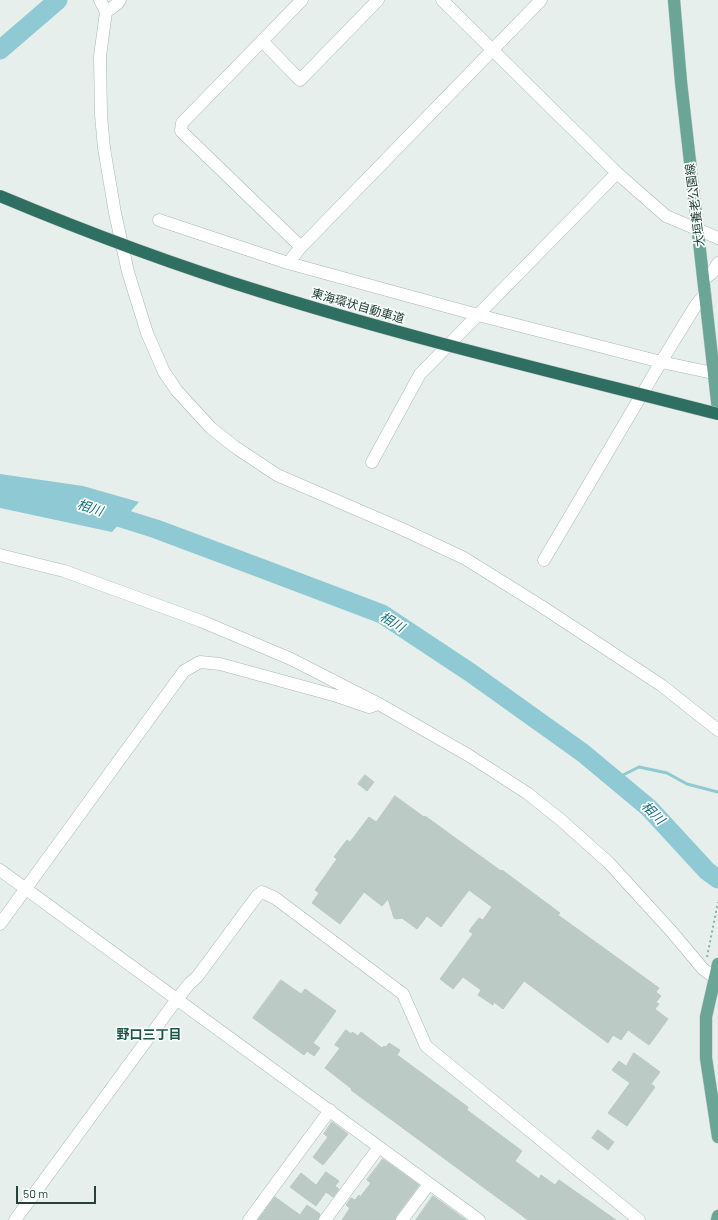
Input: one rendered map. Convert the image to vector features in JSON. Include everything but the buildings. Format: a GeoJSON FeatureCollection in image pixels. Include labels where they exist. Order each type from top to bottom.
{"type":"FeatureCollection","features":[{"type":"Feature","properties":{"kind":"highway","name":"東海環状自動車道"},"geometry":{"type":"LineString","coordinates":[[0,196],[97,235],[179,265],[261,292],[423,338],[718,414]]}},
{"type":"Feature","properties":{"kind":"main road","name":"大垣養老公園線"},"geometry":{"type":"LineString","coordinates":[[674,0],[681,82],[718,410]]}},
{"type":"Feature","properties":{"kind":"main road"},"geometry":{"type":"LineString","coordinates":[[714,972],[706,1017],[706,1058],[718,1137]]}},
{"type":"Feature","properties":{"kind":"main road"},"geometry":{"type":"LineString","coordinates":[[716,1220],[718,1216]]}},
{"type":"Feature","properties":{"kind":"street"},"geometry":{"type":"LineString","coordinates":[[100,0],[106,12],[100,56],[100,115],[115,213],[128,272],[147,333],[164,372],[177,391],[211,428],[235,448],[278,475],[402,529],[464,558],[541,606],[661,685],[718,730]]}},
{"type":"Feature","properties":{"kind":"street"},"geometry":{"type":"LineString","coordinates":[[106,12],[120,0]]}},
{"type":"Feature","properties":{"kind":"street"},"geometry":{"type":"LineString","coordinates":[[301,247],[181,131],[182,123],[302,0]]}},
{"type":"Feature","properties":{"kind":"street"},"geometry":{"type":"LineString","coordinates":[[262,41],[300,80],[378,0]]}},
{"type":"Feature","properties":{"kind":"street"},"geometry":{"type":"LineString","coordinates":[[442,0],[617,173],[666,216],[718,238]]}},
{"type":"Feature","properties":{"kind":"street"},"geometry":{"type":"LineString","coordinates":[[288,263],[301,247],[541,0]]}},
{"type":"Feature","properties":{"kind":"street"},"geometry":{"type":"LineString","coordinates":[[372,462],[420,374],[617,173]]}},
{"type":"Feature","properties":{"kind":"street"},"geometry":{"type":"LineString","coordinates":[[159,220],[288,263],[478,315],[661,362],[714,373]]}},
{"type":"Feature","properties":{"kind":"street"},"geometry":{"type":"LineString","coordinates":[[704,279],[712,273],[718,263]]}},
{"type":"Feature","properties":{"kind":"street"},"geometry":{"type":"LineString","coordinates":[[544,560],[661,362],[696,305],[705,294]]}},
{"type":"Feature","properties":{"kind":"street"},"geometry":{"type":"LineString","coordinates":[[0,555],[64,571],[201,621],[291,659],[379,704],[468,755],[526,793],[561,820],[609,863],[714,972]]}},
{"type":"Feature","properties":{"kind":"street"},"geometry":{"type":"LineString","coordinates":[[0,924],[184,671],[200,662],[220,664],[369,707],[379,704]]}},
{"type":"Feature","properties":{"kind":"street"},"geometry":{"type":"LineString","coordinates":[[0,870],[330,1110],[478,1220]]}},
{"type":"Feature","properties":{"kind":"street"},"geometry":{"type":"LineString","coordinates":[[15,1220],[177,999],[190,983],[197,978],[257,896],[262,892],[275,898],[403,994],[426,1046],[639,1220]]}},
{"type":"Feature","properties":{"kind":"street"},"geometry":{"type":"LineString","coordinates":[[249,1220],[330,1110]]}},
{"type":"Feature","properties":{"kind":"street"},"geometry":{"type":"LineString","coordinates":[[325,1220],[379,1147]]}},
{"type":"Feature","properties":{"kind":"street"},"geometry":{"type":"LineString","coordinates":[[402,1220],[429,1184]]}},
{"type":"Feature","properties":{"kind":"path"},"geometry":{"type":"LineString","coordinates":[[714,972],[718,902]]}},
{"type":"Feature","properties":{"kind":"water"},"geometry":{"type":"Polygon","coordinates":[[[0,474],[83,486],[139,502],[112,532],[0,508],[0,474]]]}},
{"type":"Feature","properties":{"kind":"waterway"},"geometry":{"type":"LineString","coordinates":[[0,50],[58,0]]}},
{"type":"Feature","properties":{"kind":"waterway","name":"相川"},"geometry":{"type":"LineString","coordinates":[[99,511],[156,529],[382,614],[471,673],[583,753],[649,808],[707,871],[718,879]]}},
{"type":"Feature","properties":{"kind":"waterway"},"geometry":{"type":"LineString","coordinates":[[615,779],[639,767],[667,773],[687,784],[718,792]]}},
{"type":"Feature","properties":{"kind":"district","name":"野口三丁目"},"geometry":{"type":"Point","coordinates":[149,1035]}}]}
